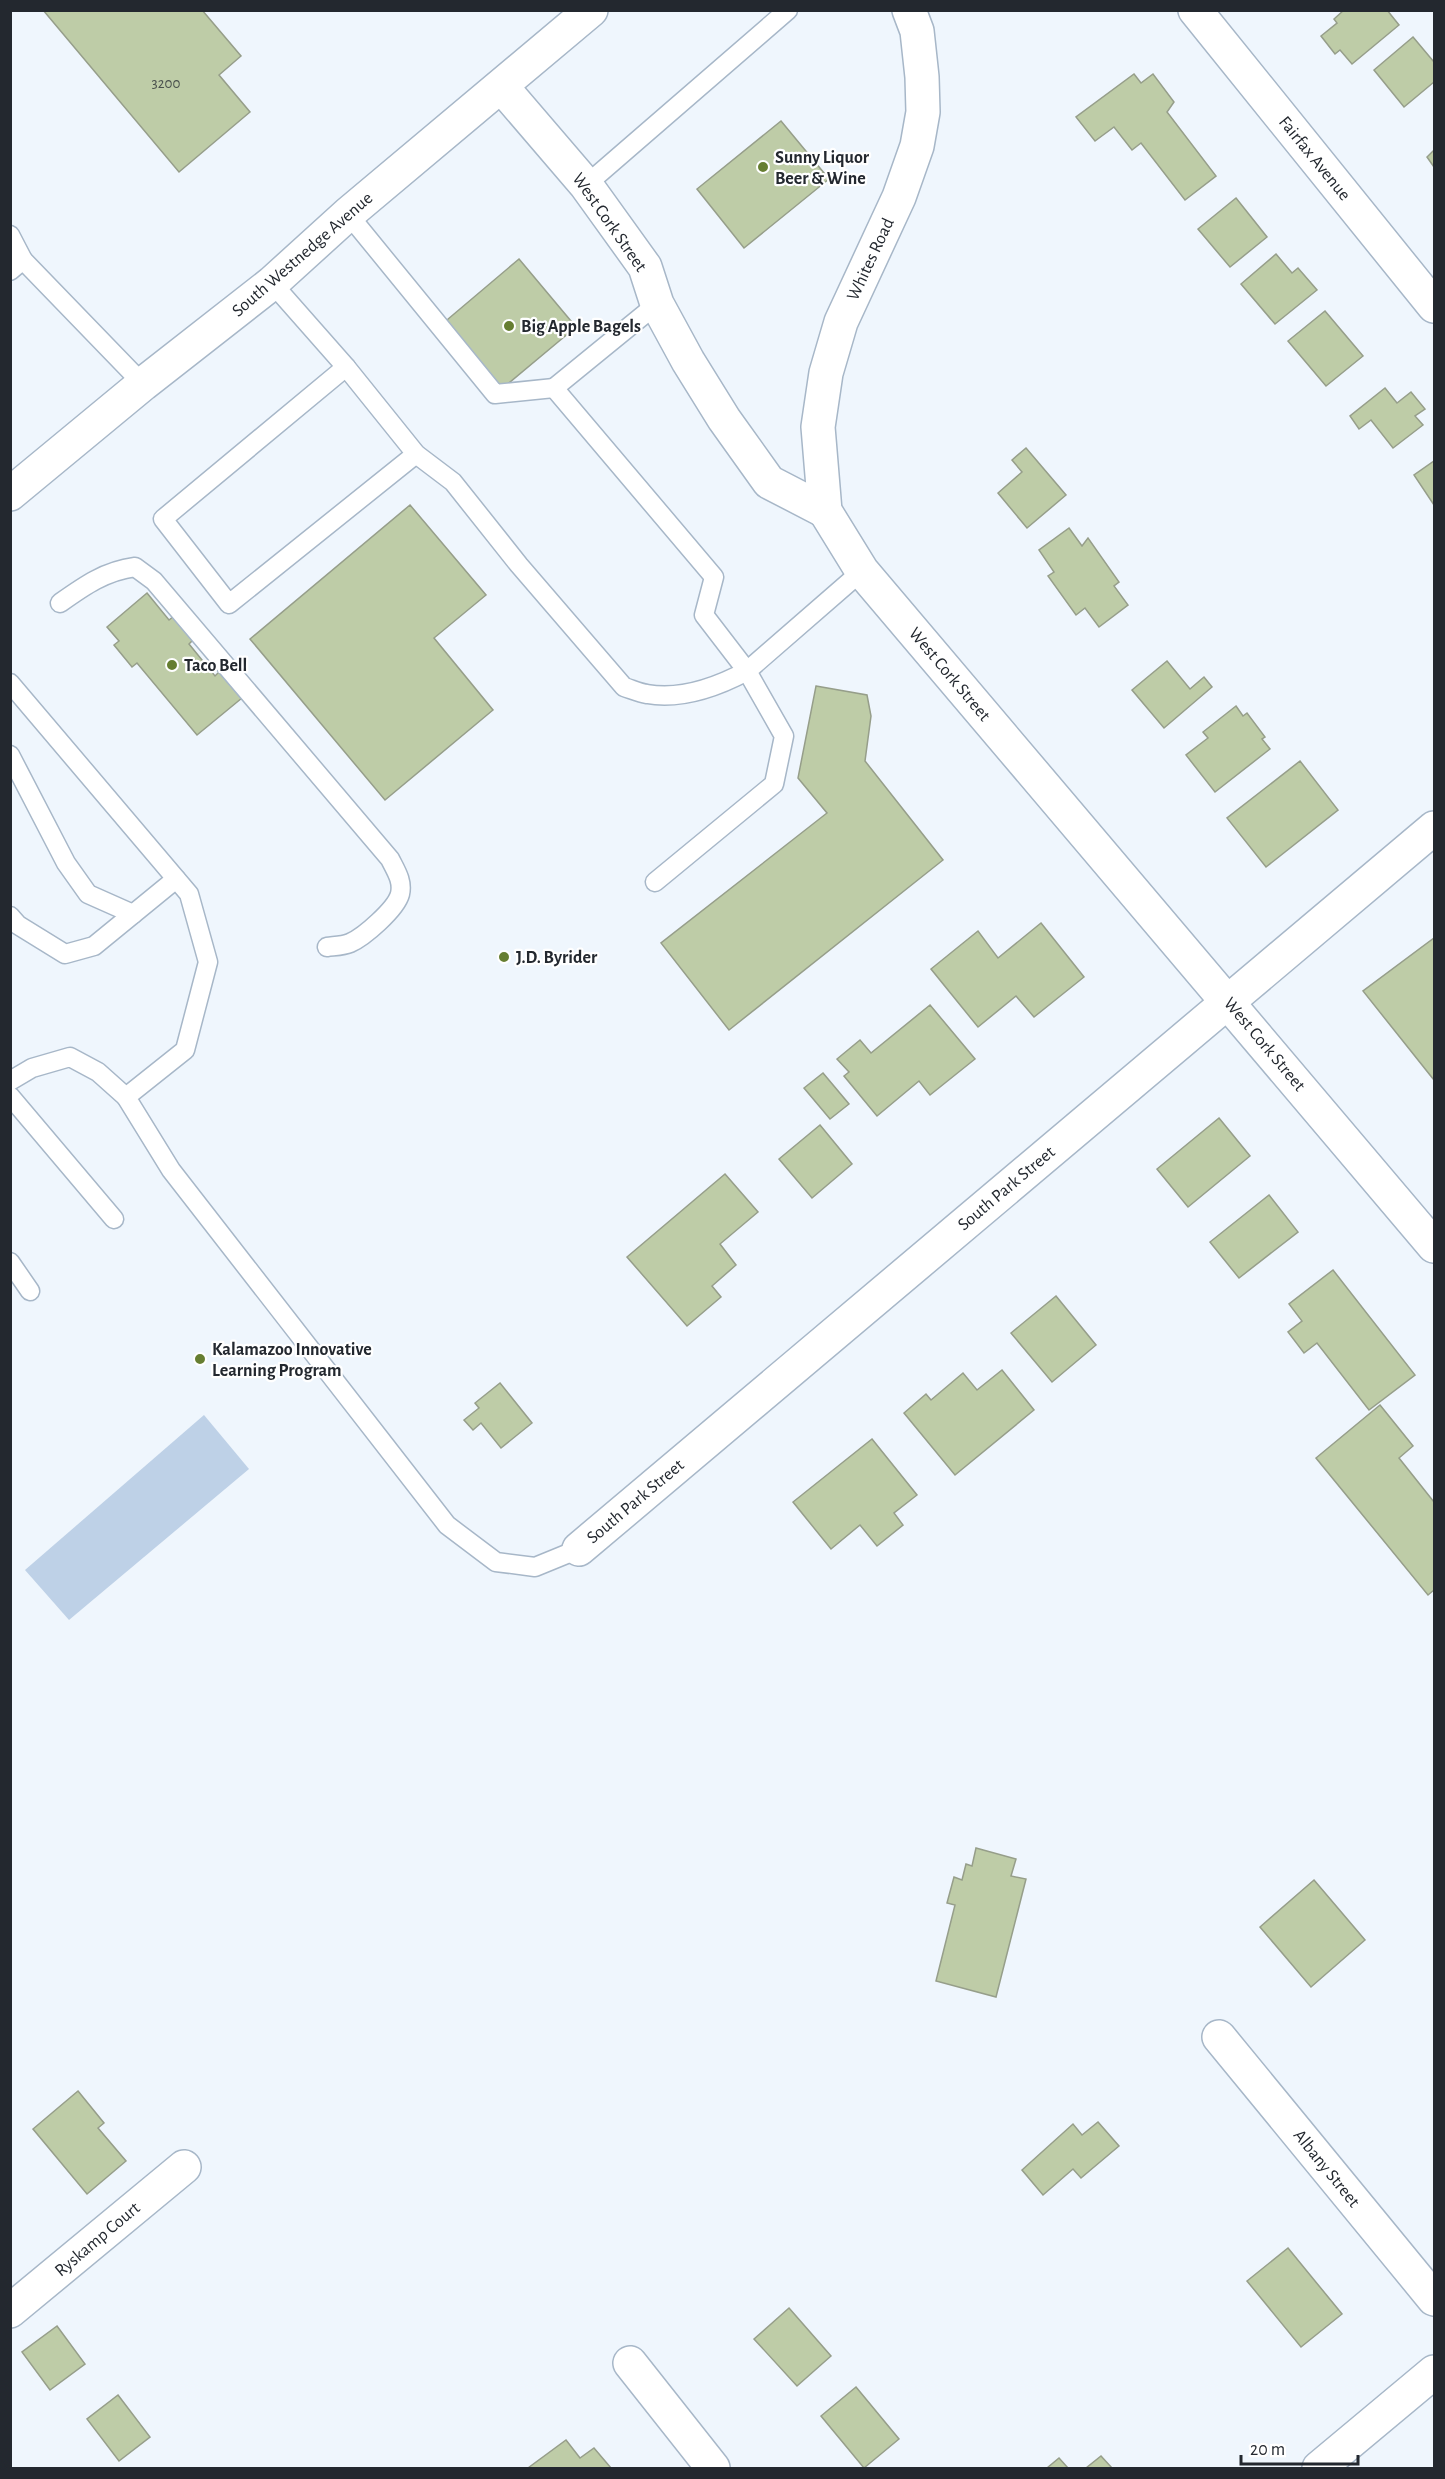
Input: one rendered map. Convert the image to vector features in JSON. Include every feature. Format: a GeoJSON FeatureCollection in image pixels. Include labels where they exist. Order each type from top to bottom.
{"type":"FeatureCollection","features":[{"type":"Feature","properties":{"kind":"street","name":"South Westnedge Avenue"},"geometry":{"type":"LineString","coordinates":[[10,494],[142,384],[272,283],[348,214],[591,10]]}},
{"type":"Feature","properties":{"kind":"street","name":"Whites Road"},"geometry":{"type":"LineString","coordinates":[[825,511],[818,427],[826,373],[841,322],[899,197],[919,135],[923,112],[917,31],[909,10]]}},
{"type":"Feature","properties":{"kind":"street","name":"Fairfax Avenue"},"geometry":{"type":"LineString","coordinates":[[1195,10],[1434,306]]}},
{"type":"Feature","properties":{"kind":"street","name":"West Cork Street"},"geometry":{"type":"LineString","coordinates":[[502,87],[586,185],[645,267],[657,304],[724,419],[769,482],[825,511],[862,571],[1229,1001],[1434,1246]]}},
{"type":"Feature","properties":{"kind":"street","name":"South Park Street"},"geometry":{"type":"LineString","coordinates":[[579,1549],[1434,828]]}},
{"type":"Feature","properties":{"kind":"street","name":"Albany Street"},"geometry":{"type":"LineString","coordinates":[[1219,2037],[1434,2299]]}},
{"type":"Feature","properties":{"kind":"street","name":"Ryskamp Court"},"geometry":{"type":"LineString","coordinates":[[10,2311],[184,2167]]}},
{"type":"Feature","properties":{"kind":"street"},"geometry":{"type":"LineString","coordinates":[[630,2363],[713,2469]]}},
{"type":"Feature","properties":{"kind":"street"},"geometry":{"type":"LineString","coordinates":[[1319,2469],[1434,2372]]}},
{"type":"Feature","properties":{"kind":"lane"},"geometry":{"type":"LineString","coordinates":[[586,185],[788,10]]}},
{"type":"Feature","properties":{"kind":"lane"},"geometry":{"type":"LineString","coordinates":[[348,214],[495,394],[554,388],[657,304]]}},
{"type":"Feature","properties":{"kind":"lane"},"geometry":{"type":"LineString","coordinates":[[10,235],[17,266],[142,384]]}},
{"type":"Feature","properties":{"kind":"lane"},"geometry":{"type":"LineString","coordinates":[[272,283],[346,367],[416,454],[453,482],[519,565],[624,687],[647,694],[678,694],[702,691],[728,681],[747,671],[862,571]]}},
{"type":"Feature","properties":{"kind":"lane"},"geometry":{"type":"LineString","coordinates":[[346,367],[163,519],[229,604],[416,454]]}},
{"type":"Feature","properties":{"kind":"lane"},"geometry":{"type":"LineString","coordinates":[[554,388],[714,577],[704,615],[747,671],[784,736],[774,784],[655,882]]}},
{"type":"Feature","properties":{"kind":"lane"},"geometry":{"type":"LineString","coordinates":[[60,603],[96,578],[118,569],[135,567],[154,581],[390,860],[400,876],[400,894],[394,906],[349,944],[327,947]]}},
{"type":"Feature","properties":{"kind":"lane"},"geometry":{"type":"LineString","coordinates":[[10,683],[189,894],[208,962],[185,1050],[126,1097]]}},
{"type":"Feature","properties":{"kind":"lane"},"geometry":{"type":"LineString","coordinates":[[10,755],[66,863],[88,894],[133,914]]}},
{"type":"Feature","properties":{"kind":"lane"},"geometry":{"type":"LineString","coordinates":[[10,916],[18,925],[65,954],[93,946],[176,879]]}},
{"type":"Feature","properties":{"kind":"lane"},"geometry":{"type":"LineString","coordinates":[[10,1081],[32,1068],[70,1057],[98,1072],[126,1097],[171,1170],[447,1525],[496,1562],[535,1567],[579,1549]]}},
{"type":"Feature","properties":{"kind":"lane"},"geometry":{"type":"LineString","coordinates":[[10,1096],[114,1219]]}},
{"type":"Feature","properties":{"kind":"lane"},"geometry":{"type":"LineString","coordinates":[[10,1262],[30,1291]]}},
{"type":"Feature","properties":{"kind":"shaded area"},"geometry":{"type":"Polygon","coordinates":[[[204,1415],[249,1469],[69,1620],[25,1570],[204,1415]]]}},
{"type":"Feature","properties":{"kind":"building"},"geometry":{"type":"Polygon","coordinates":[[[43,10],[202,10],[241,56],[219,75],[250,112],[179,172],[43,10]]]}},
{"type":"Feature","properties":{"kind":"building"},"geometry":{"type":"Polygon","coordinates":[[[1344,10],[1387,10],[1399,25],[1352,64],[1340,50],[1335,54],[1321,36],[1337,23],[1334,19],[1344,10]]]}},
{"type":"Feature","properties":{"kind":"building"},"geometry":{"type":"Polygon","coordinates":[[[1413,37],[1434,62],[1434,82],[1404,107],[1374,70],[1413,37]]]}},
{"type":"Feature","properties":{"kind":"building"},"geometry":{"type":"Polygon","coordinates":[[[1134,74],[1141,83],[1153,74],[1174,102],[1167,112],[1216,176],[1185,200],[1141,143],[1132,150],[1114,127],[1095,141],[1076,117],[1134,74]]]}},
{"type":"Feature","properties":{"kind":"building"},"geometry":{"type":"Polygon","coordinates":[[[781,121],[829,179],[744,248],[697,189],[781,121]]]}},
{"type":"Feature","properties":{"kind":"building"},"geometry":{"type":"Polygon","coordinates":[[[1434,150],[1434,167],[1427,157],[1434,150]]]}},
{"type":"Feature","properties":{"kind":"building"},"geometry":{"type":"Polygon","coordinates":[[[1236,198],[1267,237],[1230,267],[1198,229],[1236,198]]]}},
{"type":"Feature","properties":{"kind":"building"},"geometry":{"type":"Polygon","coordinates":[[[1276,254],[1292,273],[1298,268],[1317,290],[1275,324],[1241,284],[1276,254]]]}},
{"type":"Feature","properties":{"kind":"building","name":"Big Apple Bagels"},"geometry":{"type":"Polygon","coordinates":[[[519,259],[576,327],[498,392],[441,325],[519,259]]]}},
{"type":"Feature","properties":{"kind":"building"},"geometry":{"type":"Polygon","coordinates":[[[1325,311],[1363,356],[1326,386],[1288,341],[1325,311]]]}},
{"type":"Feature","properties":{"kind":"building"},"geometry":{"type":"Polygon","coordinates":[[[1385,388],[1397,403],[1411,392],[1425,409],[1415,416],[1423,425],[1393,448],[1371,420],[1359,429],[1350,416],[1385,388]]]}},
{"type":"Feature","properties":{"kind":"building"},"geometry":{"type":"Polygon","coordinates":[[[1026,448],[1066,495],[1027,528],[998,493],[1022,472],[1012,460],[1026,448]]]}},
{"type":"Feature","properties":{"kind":"building"},"geometry":{"type":"Polygon","coordinates":[[[1434,461],[1434,505],[1414,475],[1434,461]]]}},
{"type":"Feature","properties":{"kind":"building"},"geometry":{"type":"Polygon","coordinates":[[[410,505],[486,595],[434,638],[493,710],[385,800],[250,639],[410,505]]]}},
{"type":"Feature","properties":{"kind":"building"},"geometry":{"type":"Polygon","coordinates":[[[1069,528],[1082,546],[1088,538],[1119,582],[1114,586],[1128,605],[1099,627],[1085,608],[1076,615],[1048,576],[1054,572],[1039,550],[1069,528]]]}},
{"type":"Feature","properties":{"kind":"building","name":"Taco Bell"},"geometry":{"type":"Polygon","coordinates":[[[147,593],[169,620],[174,616],[194,639],[189,644],[215,676],[219,672],[242,698],[197,735],[137,663],[132,667],[114,645],[119,641],[107,627],[147,593]]]}},
{"type":"Feature","properties":{"kind":"building"},"geometry":{"type":"Polygon","coordinates":[[[1167,661],[1190,689],[1204,677],[1212,687],[1164,728],[1132,690],[1167,661]]]}},
{"type":"Feature","properties":{"kind":"building"},"geometry":{"type":"Polygon","coordinates":[[[816,686],[867,695],[871,716],[865,761],[943,860],[729,1030],[661,943],[827,813],[798,778],[816,686]]]}},
{"type":"Feature","properties":{"kind":"building"},"geometry":{"type":"Polygon","coordinates":[[[1236,706],[1243,716],[1247,713],[1265,737],[1262,739],[1270,749],[1215,792],[1186,755],[1208,738],[1203,732],[1236,706]]]}},
{"type":"Feature","properties":{"kind":"building"},"geometry":{"type":"Polygon","coordinates":[[[1300,761],[1338,810],[1266,867],[1227,818],[1300,761]]]}},
{"type":"Feature","properties":{"kind":"building"},"geometry":{"type":"Polygon","coordinates":[[[1041,923],[1084,977],[1034,1017],[1016,996],[978,1027],[931,969],[978,931],[998,958],[1041,923]]]}},
{"type":"Feature","properties":{"kind":"building"},"geometry":{"type":"Polygon","coordinates":[[[1434,938],[1434,1080],[1363,991],[1434,938]]]}},
{"type":"Feature","properties":{"kind":"building"},"geometry":{"type":"Polygon","coordinates":[[[930,1005],[975,1059],[930,1095],[919,1081],[877,1116],[844,1076],[849,1072],[837,1059],[860,1040],[871,1053],[930,1005]]]}},
{"type":"Feature","properties":{"kind":"building"},"geometry":{"type":"Polygon","coordinates":[[[823,1073],[849,1104],[830,1119],[804,1088],[823,1073]]]}},
{"type":"Feature","properties":{"kind":"building"},"geometry":{"type":"Polygon","coordinates":[[[1219,1118],[1250,1156],[1188,1207],[1157,1169],[1219,1118]]]}},
{"type":"Feature","properties":{"kind":"building"},"geometry":{"type":"Polygon","coordinates":[[[820,1125],[852,1164],[812,1198],[779,1159],[820,1125]]]}},
{"type":"Feature","properties":{"kind":"building"},"geometry":{"type":"Polygon","coordinates":[[[725,1174],[758,1212],[720,1244],[736,1265],[712,1286],[721,1297],[687,1326],[627,1257],[725,1174]]]}},
{"type":"Feature","properties":{"kind":"building"},"geometry":{"type":"Polygon","coordinates":[[[1269,1195],[1298,1232],[1239,1278],[1210,1242],[1269,1195]]]}},
{"type":"Feature","properties":{"kind":"building"},"geometry":{"type":"Polygon","coordinates":[[[1333,1270],[1415,1375],[1369,1410],[1317,1343],[1304,1353],[1288,1332],[1302,1321],[1289,1304],[1333,1270]]]}},
{"type":"Feature","properties":{"kind":"building"},"geometry":{"type":"Polygon","coordinates":[[[1056,1296],[1096,1345],[1052,1382],[1011,1333],[1056,1296]]]}},
{"type":"Feature","properties":{"kind":"building"},"geometry":{"type":"Polygon","coordinates":[[[1002,1370],[1034,1410],[955,1475],[904,1413],[926,1394],[931,1400],[963,1373],[977,1390],[1002,1370]]]}},
{"type":"Feature","properties":{"kind":"building"},"geometry":{"type":"Polygon","coordinates":[[[500,1383],[532,1423],[501,1448],[481,1423],[473,1430],[464,1420],[479,1408],[475,1403],[500,1383]]]}},
{"type":"Feature","properties":{"kind":"building"},"geometry":{"type":"Polygon","coordinates":[[[1380,1405],[1413,1446],[1399,1458],[1434,1502],[1434,1590],[1428,1595],[1316,1458],[1380,1405]]]}},
{"type":"Feature","properties":{"kind":"building"},"geometry":{"type":"Polygon","coordinates":[[[872,1439],[917,1495],[894,1513],[903,1525],[877,1546],[860,1525],[831,1549],[793,1502],[872,1439]]]}},
{"type":"Feature","properties":{"kind":"building"},"geometry":{"type":"Polygon","coordinates":[[[976,1848],[1016,1859],[1011,1876],[1026,1879],[996,1997],[936,1981],[955,1905],[947,1903],[954,1877],[962,1880],[966,1864],[972,1866],[976,1848]]]}},
{"type":"Feature","properties":{"kind":"building"},"geometry":{"type":"Polygon","coordinates":[[[1314,1880],[1365,1940],[1311,1987],[1260,1927],[1314,1880]]]}},
{"type":"Feature","properties":{"kind":"building"},"geometry":{"type":"Polygon","coordinates":[[[78,2091],[104,2123],[98,2128],[126,2161],[87,2194],[33,2129],[78,2091]]]}},
{"type":"Feature","properties":{"kind":"building"},"geometry":{"type":"Polygon","coordinates":[[[1098,2122],[1119,2146],[1081,2178],[1073,2169],[1043,2195],[1022,2170],[1073,2124],[1082,2135],[1098,2122]]]}},
{"type":"Feature","properties":{"kind":"building"},"geometry":{"type":"Polygon","coordinates":[[[1288,2248],[1342,2314],[1301,2347],[1247,2281],[1288,2248]]]}},
{"type":"Feature","properties":{"kind":"building"},"geometry":{"type":"Polygon","coordinates":[[[789,2308],[831,2356],[797,2386],[754,2339],[789,2308]]]}},
{"type":"Feature","properties":{"kind":"building"},"geometry":{"type":"Polygon","coordinates":[[[57,2326],[85,2364],[50,2390],[22,2352],[57,2326]]]}},
{"type":"Feature","properties":{"kind":"building"},"geometry":{"type":"Polygon","coordinates":[[[856,2387],[899,2439],[864,2468],[821,2416],[856,2387]]]}},
{"type":"Feature","properties":{"kind":"building"},"geometry":{"type":"Polygon","coordinates":[[[118,2395],[150,2437],[119,2461],[87,2419],[118,2395]]]}},
{"type":"Feature","properties":{"kind":"building"},"geometry":{"type":"Polygon","coordinates":[[[566,2440],[580,2458],[594,2448],[611,2468],[528,2468],[566,2440]]]}},
{"type":"Feature","properties":{"kind":"building"},"geometry":{"type":"Polygon","coordinates":[[[1101,2456],[1112,2468],[1086,2468],[1101,2456]]]}},
{"type":"Feature","properties":{"kind":"building"},"geometry":{"type":"Polygon","coordinates":[[[1059,2458],[1068,2468],[1047,2468],[1059,2458]]]}},
{"type":"Feature","properties":{"kind":"place","name":"Sunny Liquor Beer & Wine"},"geometry":{"type":"Point","coordinates":[763,167]}},
{"type":"Feature","properties":{"kind":"place","name":"Big Apple Bagels"},"geometry":{"type":"Point","coordinates":[509,326]}},
{"type":"Feature","properties":{"kind":"place","name":"Taco Bell"},"geometry":{"type":"Point","coordinates":[172,665]}},
{"type":"Feature","properties":{"kind":"place","name":"J.D. Byrider"},"geometry":{"type":"Point","coordinates":[504,957]}},
{"type":"Feature","properties":{"kind":"place","name":"Kalamazoo Innovative Learning Program"},"geometry":{"type":"Point","coordinates":[200,1359]}}]}
